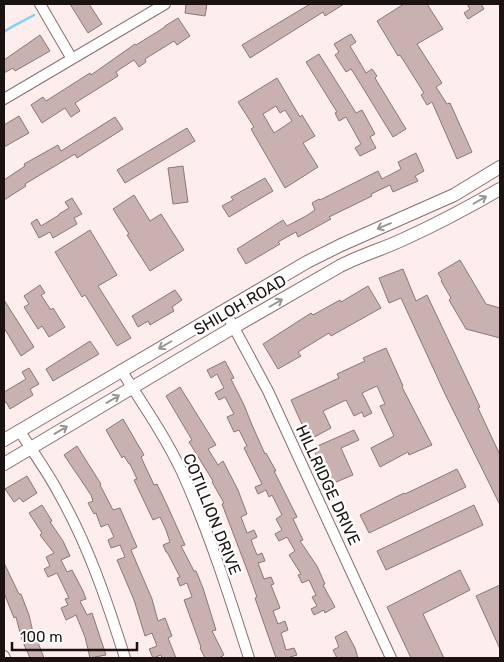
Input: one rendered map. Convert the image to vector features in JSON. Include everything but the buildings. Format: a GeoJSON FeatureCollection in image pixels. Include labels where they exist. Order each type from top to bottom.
{"type":"FeatureCollection","features":[{"type":"Feature","properties":{"kind":"main road","name":"SHILOH ROAD"},"geometry":{"type":"LineString","coordinates":[[4,440],[307,262],[454,195],[500,167]]}},
{"type":"Feature","properties":{"kind":"main road","name":"SHILOH ROAD"},"geometry":{"type":"LineString","coordinates":[[4,464],[233,327],[355,258],[402,240],[460,212],[500,189]]}},
{"type":"Feature","properties":{"kind":"main road"},"geometry":{"type":"LineString","coordinates":[[454,195],[460,212]]}},
{"type":"Feature","properties":{"kind":"street"},"geometry":{"type":"LineString","coordinates":[[40,4],[72,59]]}},
{"type":"Feature","properties":{"kind":"street"},"geometry":{"type":"LineString","coordinates":[[4,99],[165,4]]}},
{"type":"Feature","properties":{"kind":"street","name":"HILLRIDGE DRIVE"},"geometry":{"type":"LineString","coordinates":[[225,311],[268,391],[391,658]]}},
{"type":"Feature","properties":{"kind":"street","name":"COTILLION DRIVE"},"geometry":{"type":"LineString","coordinates":[[121,370],[152,418],[181,471],[220,566],[249,658]]}},
{"type":"Feature","properties":{"kind":"street"},"geometry":{"type":"LineString","coordinates":[[19,430],[58,492],[86,548],[125,658]]}},
{"type":"Feature","properties":{"kind":"waterway"},"geometry":{"type":"LineString","coordinates":[[4,32],[34,15]]}}]}
